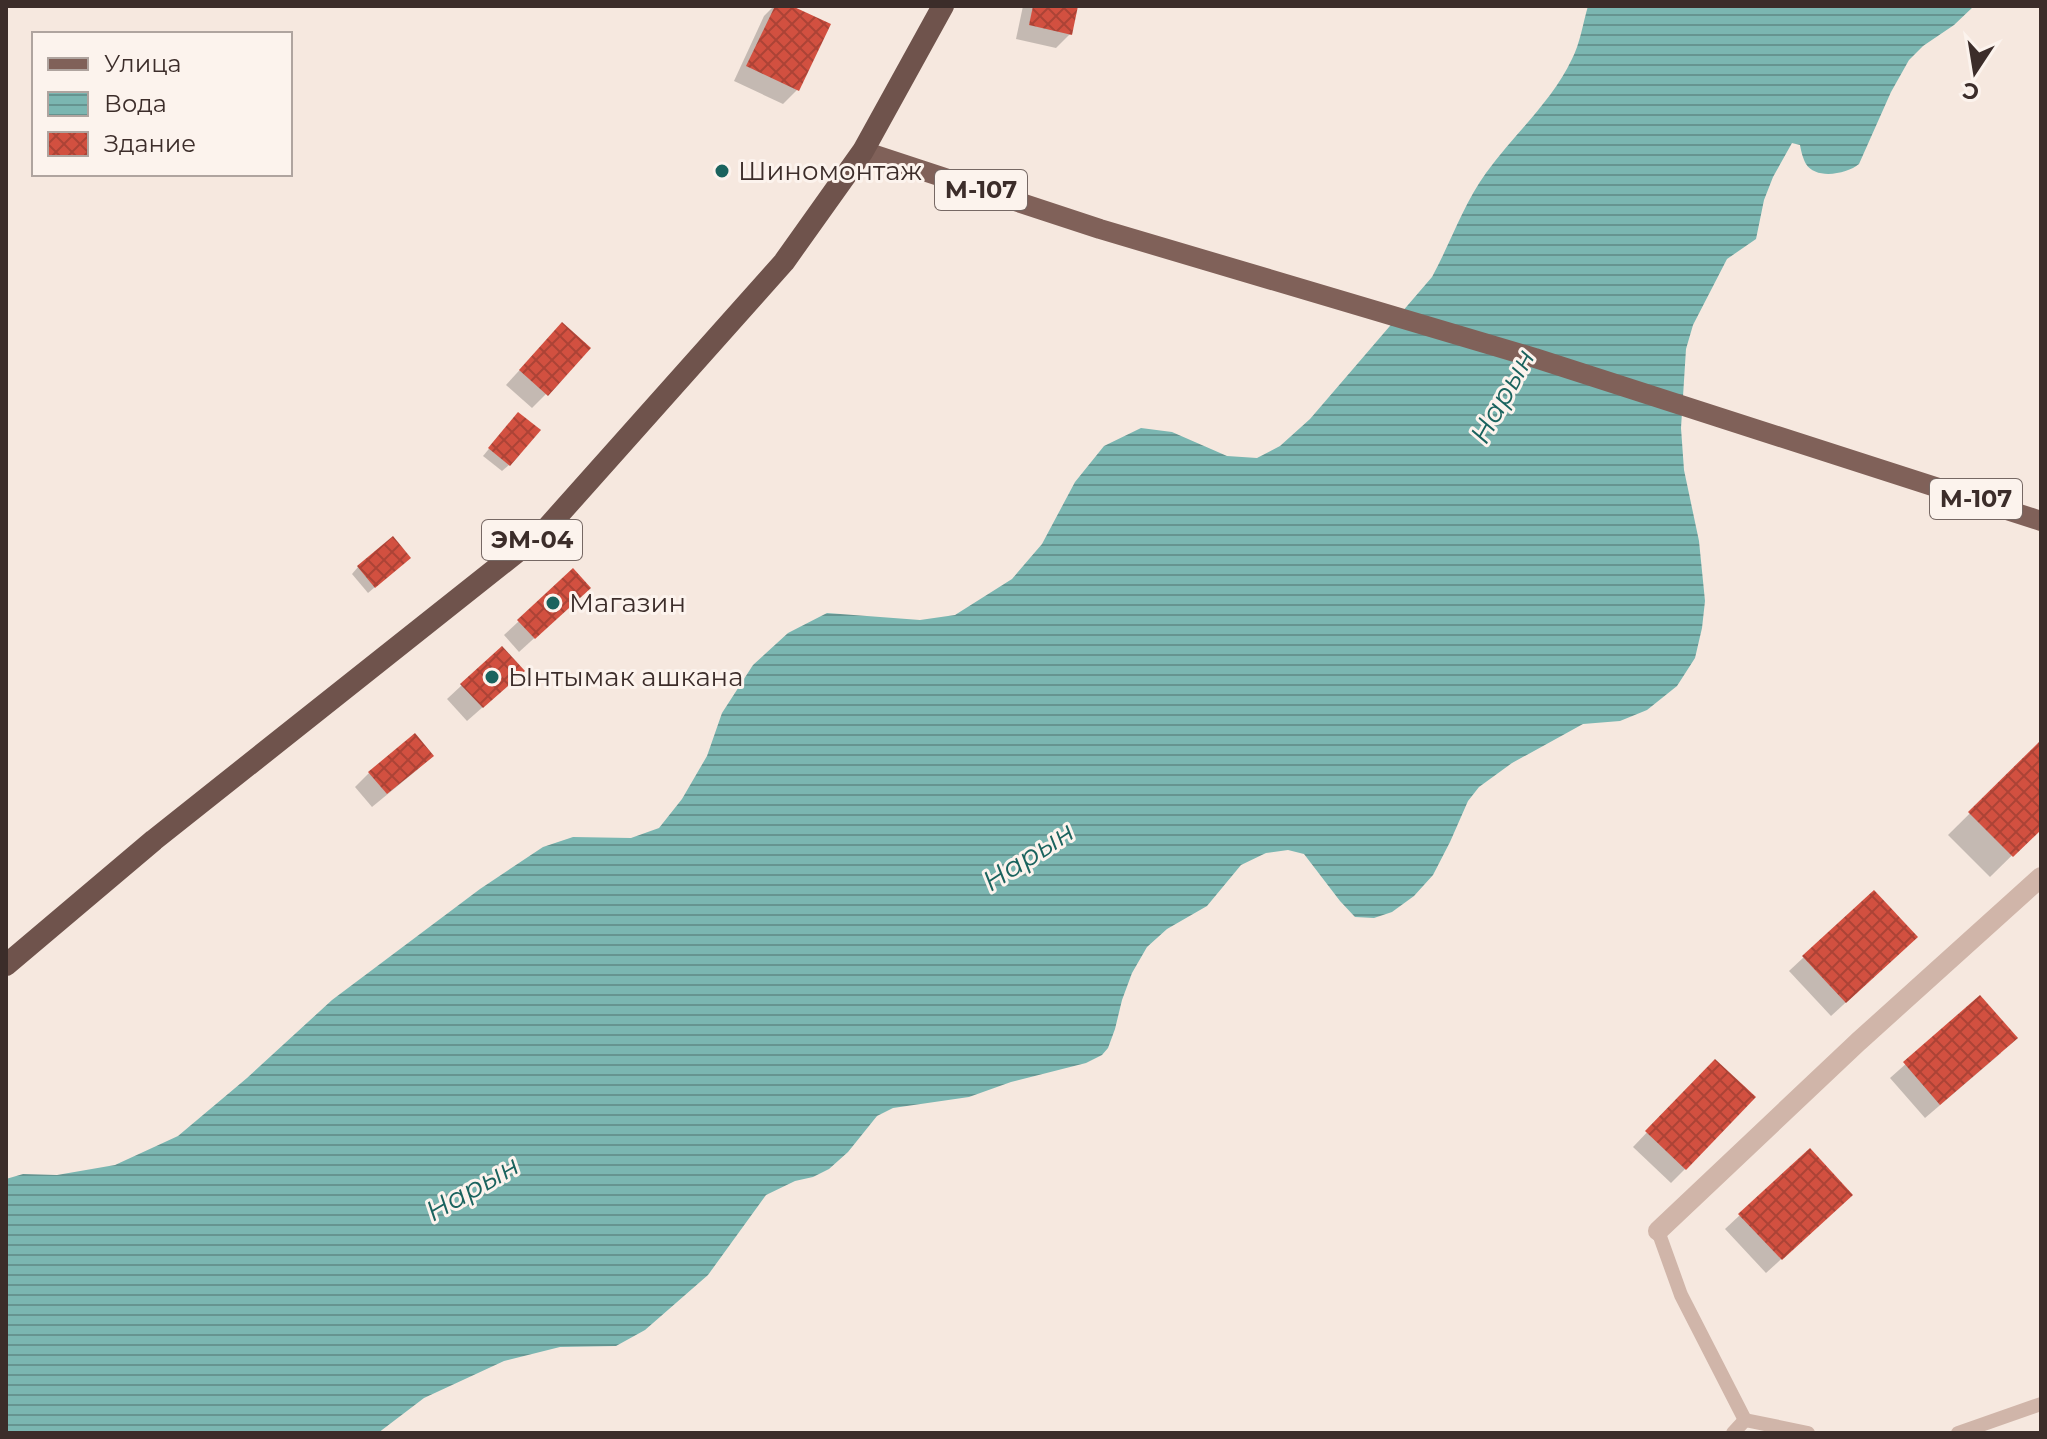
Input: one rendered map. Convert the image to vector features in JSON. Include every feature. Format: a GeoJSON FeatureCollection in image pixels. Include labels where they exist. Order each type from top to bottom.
{"type":"FeatureCollection","features":[{"type":"Feature","properties":{"kind":"highway","name":"ЭМ-04"},"geometry":{"type":"LineString","coordinates":[[6,965],[154,840],[546,529],[784,262],[863,151],[943,6]]}},
{"type":"Feature","properties":{"kind":"main road","name":"М-107"},"geometry":{"type":"LineString","coordinates":[[863,151],[1100,229],[1535,358],[2041,521]]}},
{"type":"Feature","properties":{"kind":"street"},"geometry":{"type":"LineString","coordinates":[[1658,1231],[1858,1042],[2041,877]]}},
{"type":"Feature","properties":{"kind":"lane"},"geometry":{"type":"LineString","coordinates":[[1658,1231],[1681,1295],[1745,1420]]}},
{"type":"Feature","properties":{"kind":"lane"},"geometry":{"type":"LineString","coordinates":[[1958,1433],[2041,1404]]}},
{"type":"Feature","properties":{"kind":"lane"},"geometry":{"type":"LineString","coordinates":[[1733,1433],[1745,1420]]}},
{"type":"Feature","properties":{"kind":"lane"},"geometry":{"type":"LineString","coordinates":[[1745,1420],[1808,1433]]}},
{"type":"Feature","properties":{"kind":"water","name":"Нарын"},"geometry":{"type":"Polygon","coordinates":[[[1588,6],[1974,6],[1909,60],[1859,164],[1840,173],[1817,172],[1806,164],[1800,145],[1792,143],[1764,200],[1756,239],[1727,259],[1693,325],[1686,349],[1681,428],[1684,470],[1699,541],[1705,601],[1695,658],[1677,686],[1647,710],[1620,721],[1583,724],[1512,763],[1479,787],[1468,801],[1433,875],[1414,896],[1392,912],[1374,918],[1355,917],[1304,854],[1288,850],[1266,853],[1241,865],[1207,906],[1167,929],[1147,947],[1132,973],[1115,1029],[1102,1055],[1086,1063],[1011,1082],[969,1097],[893,1108],[877,1116],[848,1152],[829,1169],[766,1195],[708,1275],[645,1330],[616,1346],[560,1347],[504,1361],[424,1398],[378,1433],[6,1433],[6,1179],[23,1174],[57,1175],[115,1165],[178,1136],[332,1000],[480,889],[543,847],[573,837],[631,838],[659,828],[682,799],[707,756],[722,713],[753,665],[788,633],[827,613],[920,620],[955,615],[1012,579],[1042,544],[1075,482],[1104,446],[1141,428],[1172,432],[1227,456],[1257,458],[1280,446],[1310,419],[1432,277],[1478,185],[1563,75],[1577,47],[1588,6]]]}},
{"type":"Feature","properties":{"kind":"building"},"geometry":{"type":"Polygon","coordinates":[[[775,6],[792,6],[831,24],[799,91],[746,66],[775,6]]]}},
{"type":"Feature","properties":{"kind":"building"},"geometry":{"type":"Polygon","coordinates":[[[1033,6],[1078,6],[1072,35],[1029,25],[1033,6]]]}},
{"type":"Feature","properties":{"kind":"building"},"geometry":{"type":"Polygon","coordinates":[[[562,322],[591,348],[548,396],[519,370],[562,322]]]}},
{"type":"Feature","properties":{"kind":"building"},"geometry":{"type":"Polygon","coordinates":[[[518,412],[541,430],[510,466],[488,448],[518,412]]]}},
{"type":"Feature","properties":{"kind":"building"},"geometry":{"type":"Polygon","coordinates":[[[393,536],[411,558],[375,588],[357,566],[393,536]]]}},
{"type":"Feature","properties":{"kind":"building"},"geometry":{"type":"Polygon","coordinates":[[[573,568],[591,588],[535,639],[517,620],[573,568]]]}},
{"type":"Feature","properties":{"kind":"building"},"geometry":{"type":"Polygon","coordinates":[[[502,646],[525,671],[483,708],[460,684],[502,646]]]}},
{"type":"Feature","properties":{"kind":"building"},"geometry":{"type":"Polygon","coordinates":[[[415,733],[434,756],[387,794],[368,772],[415,733]]]}},
{"type":"Feature","properties":{"kind":"building"},"geometry":{"type":"Polygon","coordinates":[[[2041,740],[2041,830],[2013,857],[1968,812],[2041,740]]]}},
{"type":"Feature","properties":{"kind":"building"},"geometry":{"type":"Polygon","coordinates":[[[1874,890],[1918,937],[1846,1003],[1802,956],[1874,890]]]}},
{"type":"Feature","properties":{"kind":"building"},"geometry":{"type":"Polygon","coordinates":[[[1980,995],[2018,1038],[1940,1105],[1903,1062],[1980,995]]]}},
{"type":"Feature","properties":{"kind":"building"},"geometry":{"type":"Polygon","coordinates":[[[1715,1059],[1756,1097],[1686,1170],[1645,1131],[1715,1059]]]}},
{"type":"Feature","properties":{"kind":"building"},"geometry":{"type":"Polygon","coordinates":[[[1810,1148],[1853,1195],[1782,1260],[1738,1214],[1810,1148]]]}},
{"type":"Feature","properties":{"kind":"place","name":"Шиномонтаж"},"geometry":{"type":"Point","coordinates":[722,171]}},
{"type":"Feature","properties":{"kind":"place","name":"Магазин"},"geometry":{"type":"Point","coordinates":[553,603]}},
{"type":"Feature","properties":{"kind":"place","name":"Ынтымак ашкана"},"geometry":{"type":"Point","coordinates":[492,677]}}]}
